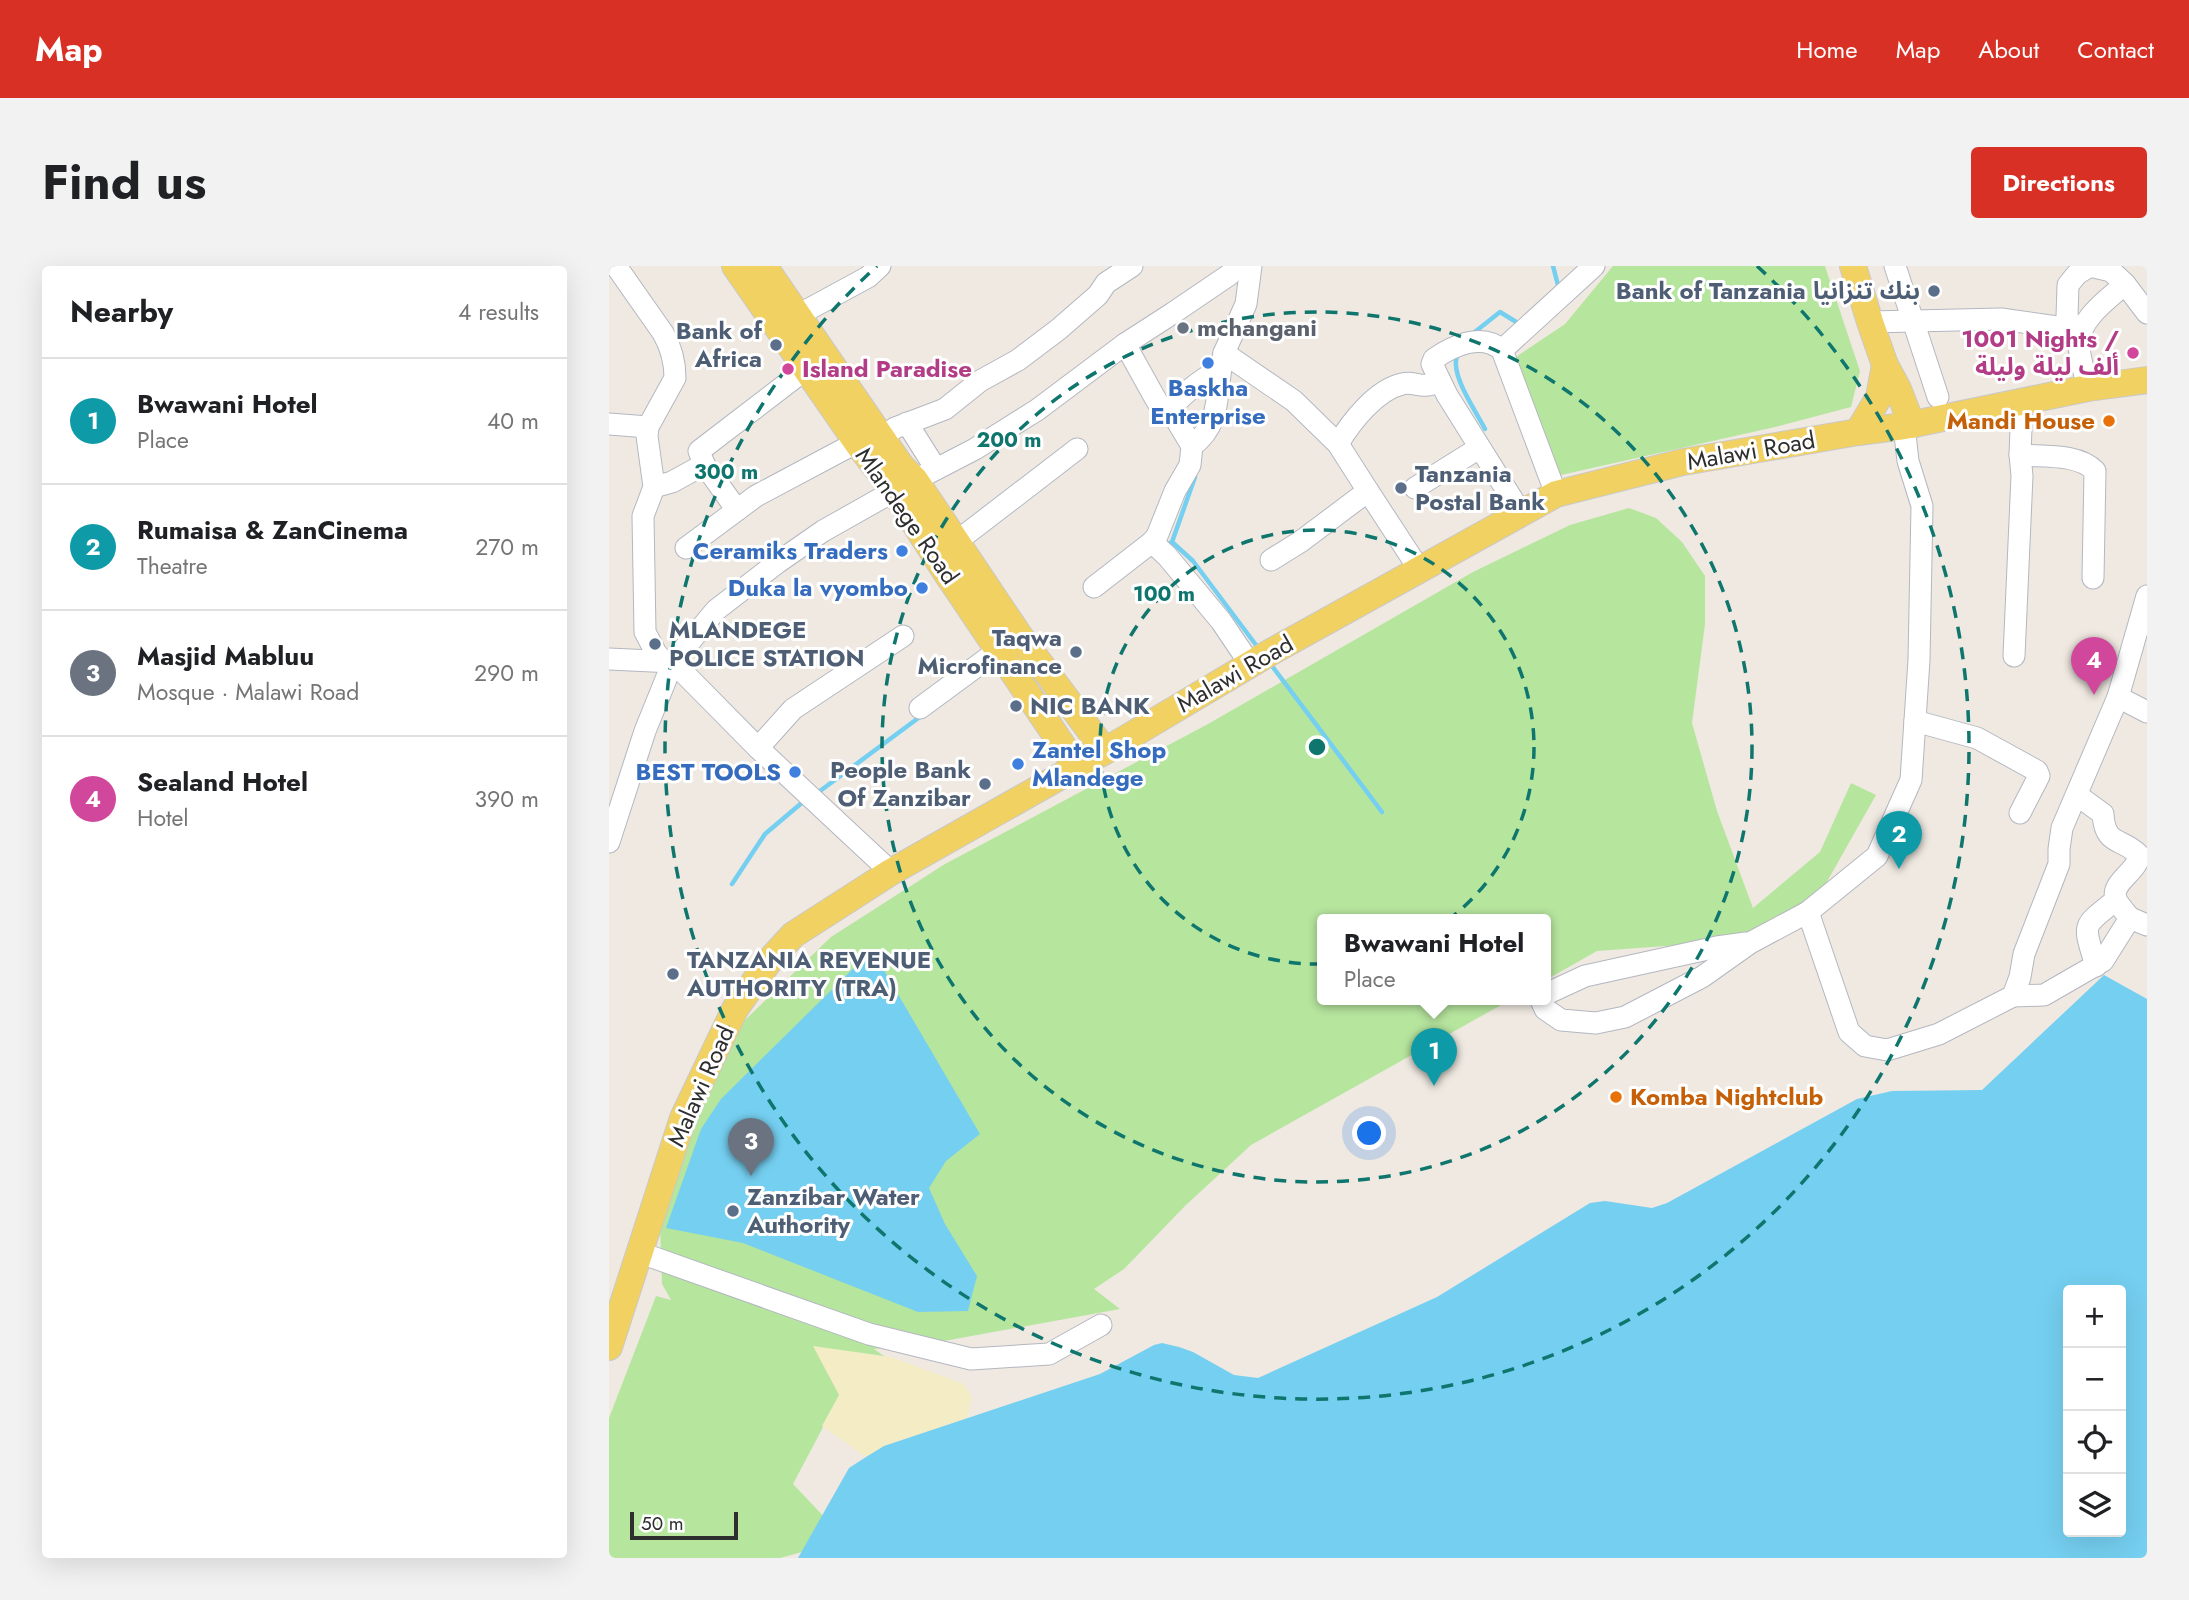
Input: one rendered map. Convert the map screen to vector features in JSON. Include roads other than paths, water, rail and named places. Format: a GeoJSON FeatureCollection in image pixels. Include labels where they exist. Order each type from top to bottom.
{"type":"FeatureCollection","features":[{"type":"Feature","properties":{"kind":"main road","name":"Mlandege Road"},"geometry":{"type":"LineString","coordinates":[[735,266],[806,369],[906,477],[956,542],[1077,766]]}},
{"type":"Feature","properties":{"kind":"main road","name":"Mlandege Road"},"geometry":{"type":"LineString","coordinates":[[764,266],[798,315],[870,441]]}},
{"type":"Feature","properties":{"kind":"main road"},"geometry":{"type":"LineString","coordinates":[[1853,266],[1885,365],[1898,389],[1908,426]]}},
{"type":"Feature","properties":{"kind":"main road"},"geometry":{"type":"LineString","coordinates":[[1858,432],[1879,397],[1885,365]]}},
{"type":"Feature","properties":{"kind":"main road","name":"Malawi Road"},"geometry":{"type":"LineString","coordinates":[[609,1347],[683,1118],[735,1009],[770,960],[793,935],[891,872],[1105,751],[1250,664],[1556,494],[1683,462],[1908,426],[2088,387],[2147,380]]}},
{"type":"Feature","properties":{"kind":"main road","name":"Mlandege Road"},"geometry":{"type":"LineString","coordinates":[[906,477],[945,571],[1105,751]]}},
{"type":"Feature","properties":{"kind":"street"},"geometry":{"type":"LineString","coordinates":[[616,266],[663,333],[672,354],[675,378],[646,436],[654,487],[643,516],[645,632],[656,653],[668,661],[891,872]]}},
{"type":"Feature","properties":{"kind":"street"},"geometry":{"type":"LineString","coordinates":[[798,315],[868,277],[880,266]]}},
{"type":"Feature","properties":{"kind":"street"},"geometry":{"type":"LineString","coordinates":[[686,548],[765,490],[848,447],[870,441],[945,409],[980,381],[1018,360],[1059,329],[1098,295],[1106,284],[1132,266]]}},
{"type":"Feature","properties":{"kind":"street"},"geometry":{"type":"LineString","coordinates":[[609,842],[668,661],[716,610],[777,563],[906,477],[975,449],[1037,410],[1125,344],[1229,275],[1238,266]]}},
{"type":"Feature","properties":{"kind":"street"},"geometry":{"type":"LineString","coordinates":[[1171,411],[1176,402],[1217,367],[1246,304],[1251,266]]}},
{"type":"Feature","properties":{"kind":"street"},"geometry":{"type":"LineString","coordinates":[[1502,350],[1594,266]]}},
{"type":"Feature","properties":{"kind":"street"},"geometry":{"type":"LineString","coordinates":[[1895,266],[1938,397]]}},
{"type":"Feature","properties":{"kind":"street"},"geometry":{"type":"LineString","coordinates":[[2088,387],[2067,316],[2068,285],[2077,274],[2090,266],[2111,271],[2125,284],[2147,313]]}},
{"type":"Feature","properties":{"kind":"street"},"geometry":{"type":"LineString","coordinates":[[2075,336],[2096,310],[2125,284]]}},
{"type":"Feature","properties":{"kind":"street"},"geometry":{"type":"LineString","coordinates":[[1870,322],[2001,319],[2075,336]]}},
{"type":"Feature","properties":{"kind":"street"},"geometry":{"type":"LineString","coordinates":[[1521,513],[1440,381],[1433,362],[1440,355],[1461,345],[1490,343],[1502,350],[1556,494]]}},
{"type":"Feature","properties":{"kind":"street"},"geometry":{"type":"LineString","coordinates":[[1125,344],[1160,406],[1171,411],[1192,446],[1190,465],[1175,491],[1157,536],[1159,548],[1221,621],[1250,664]]}},
{"type":"Feature","properties":{"kind":"street"},"geometry":{"type":"LineString","coordinates":[[1217,367],[1294,401],[1338,444],[1419,569]]}},
{"type":"Feature","properties":{"kind":"street"},"geometry":{"type":"LineString","coordinates":[[1192,446],[1199,441],[1214,418],[1219,401],[1217,367]]}},
{"type":"Feature","properties":{"kind":"street"},"geometry":{"type":"LineString","coordinates":[[737,510],[704,464],[699,451],[806,369]]}},
{"type":"Feature","properties":{"kind":"street"},"geometry":{"type":"LineString","coordinates":[[1338,444],[1356,418],[1377,397],[1405,383],[1429,386],[1440,381]]}},
{"type":"Feature","properties":{"kind":"street"},"geometry":{"type":"LineString","coordinates":[[2014,656],[2022,476],[2022,401]]}},
{"type":"Feature","properties":{"kind":"street"},"geometry":{"type":"LineString","coordinates":[[906,477],[907,423]]}},
{"type":"Feature","properties":{"kind":"street"},"geometry":{"type":"LineString","coordinates":[[609,424],[649,427]]}},
{"type":"Feature","properties":{"kind":"street"},"geometry":{"type":"LineString","coordinates":[[1543,1005],[1562,1020],[1596,1023],[1625,1017],[1702,977],[1750,943],[1808,912],[1877,856],[1911,780],[1919,660],[1922,506],[1908,461],[1908,426]]}},
{"type":"Feature","properties":{"kind":"street"},"geometry":{"type":"LineString","coordinates":[[1415,488],[1479,448]]}},
{"type":"Feature","properties":{"kind":"street"},"geometry":{"type":"LineString","coordinates":[[956,542],[1077,449]]}},
{"type":"Feature","properties":{"kind":"street"},"geometry":{"type":"LineString","coordinates":[[2020,455],[2066,458],[2088,465],[2095,471],[2093,578]]}},
{"type":"Feature","properties":{"kind":"street"},"geometry":{"type":"LineString","coordinates":[[654,487],[672,482],[704,464]]}},
{"type":"Feature","properties":{"kind":"street"},"geometry":{"type":"LineString","coordinates":[[1271,560],[1300,542],[1368,491]]}},
{"type":"Feature","properties":{"kind":"street"},"geometry":{"type":"LineString","coordinates":[[1094,587],[1159,548]]}},
{"type":"Feature","properties":{"kind":"street"},"geometry":{"type":"LineString","coordinates":[[2013,996],[2024,954],[2053,884],[2059,863],[2062,828],[2118,697],[2147,596]]}},
{"type":"Feature","properties":{"kind":"street"},"geometry":{"type":"LineString","coordinates":[[758,748],[793,709],[903,636]]}},
{"type":"Feature","properties":{"kind":"street"},"geometry":{"type":"LineString","coordinates":[[921,708],[1009,643]]}},
{"type":"Feature","properties":{"kind":"street"},"geometry":{"type":"LineString","coordinates":[[609,659],[668,661]]}},
{"type":"Feature","properties":{"kind":"street"},"geometry":{"type":"LineString","coordinates":[[2118,697],[2147,712]]}},
{"type":"Feature","properties":{"kind":"street"},"geometry":{"type":"LineString","coordinates":[[1915,721],[1977,738],[2037,771],[2039,776],[2020,813]]}},
{"type":"Feature","properties":{"kind":"street"},"geometry":{"type":"LineString","coordinates":[[2077,795],[2103,814],[2104,827],[2110,837],[2139,855],[2137,864],[2118,888],[2116,900],[2087,926],[2086,933],[2096,966]]}},
{"type":"Feature","properties":{"kind":"street"},"geometry":{"type":"LineString","coordinates":[[1808,912],[1849,1032],[1865,1046],[1887,1050],[1939,1034],[2013,996],[2044,995],[2096,966],[2139,922],[2116,900]]}},
{"type":"Feature","properties":{"kind":"street"},"geometry":{"type":"LineString","coordinates":[[1551,992],[1585,976],[1717,947],[1750,943]]}},
{"type":"Feature","properties":{"kind":"street"},"geometry":{"type":"LineString","coordinates":[[638,1252],[869,1334],[971,1359],[1049,1354],[1101,1325]]}},
{"type":"Feature","properties":{"kind":"water"},"geometry":{"type":"Polygon","coordinates":[[[872,950],[980,1134],[946,1161],[929,1188],[945,1224],[977,1276],[968,1311],[918,1312],[743,1243],[666,1228],[701,1129],[721,1099],[872,950]]]}},
{"type":"Feature","properties":{"kind":"water"},"geometry":{"type":"Polygon","coordinates":[[[2104,975],[2147,999],[2147,1558],[798,1558],[849,1468],[884,1446],[1100,1374],[1162,1343],[1193,1352],[1234,1375],[1258,1378],[1437,1297],[1590,1203],[1605,1201],[1652,1208],[1667,1203],[1857,1099],[1892,1091],[1982,1090],[2104,975]]]}},
{"type":"Feature","properties":{"kind":"waterway"},"geometry":{"type":"LineString","coordinates":[[1553,266],[1559,289]]}},
{"type":"Feature","properties":{"kind":"waterway"},"geometry":{"type":"LineString","coordinates":[[1471,335],[1500,312],[1521,325]]}},
{"type":"Feature","properties":{"kind":"waterway"},"geometry":{"type":"LineString","coordinates":[[1457,356],[1460,383],[1485,429]]}},
{"type":"Feature","properties":{"kind":"waterway"},"geometry":{"type":"LineString","coordinates":[[1164,547],[1172,542],[1195,477]]}},
{"type":"Feature","properties":{"kind":"waterway"},"geometry":{"type":"LineString","coordinates":[[1172,542],[1193,561],[1259,649]]}},
{"type":"Feature","properties":{"kind":"waterway"},"geometry":{"type":"LineString","coordinates":[[1269,662],[1382,812]]}},
{"type":"Feature","properties":{"kind":"waterway"},"geometry":{"type":"LineString","coordinates":[[820,791],[921,716]]}},
{"type":"Feature","properties":{"kind":"waterway"},"geometry":{"type":"LineString","coordinates":[[732,884],[765,834],[804,801]]}},
{"type":"Feature","properties":{"kind":"place","name":"Bank of Tanzania بنك تنزانيا"},"geometry":{"type":"Point","coordinates":[1934,291]}},
{"type":"Feature","properties":{"kind":"place","name":"mchangani"},"geometry":{"type":"Point","coordinates":[1183,328]}},
{"type":"Feature","properties":{"kind":"place","name":"Bank of Africa"},"geometry":{"type":"Point","coordinates":[776,345]}},
{"type":"Feature","properties":{"kind":"place","name":"1001 Nights / ألف ليلة وليلة"},"geometry":{"type":"Point","coordinates":[2133,353]}},
{"type":"Feature","properties":{"kind":"place","name":"Baskha Enterprise"},"geometry":{"type":"Point","coordinates":[1208,363]}},
{"type":"Feature","properties":{"kind":"place","name":"Island Paradise"},"geometry":{"type":"Point","coordinates":[788,369]}},
{"type":"Feature","properties":{"kind":"place","name":"Mandi House"},"geometry":{"type":"Point","coordinates":[2109,421]}},
{"type":"Feature","properties":{"kind":"place","name":"Tanzania Postal Bank"},"geometry":{"type":"Point","coordinates":[1401,488]}},
{"type":"Feature","properties":{"kind":"place","name":"Ceramiks Traders"},"geometry":{"type":"Point","coordinates":[902,551]}},
{"type":"Feature","properties":{"kind":"place","name":"Duka la vyombo"},"geometry":{"type":"Point","coordinates":[922,588]}},
{"type":"Feature","properties":{"kind":"place","name":"MLANDEGE POLICE STATION"},"geometry":{"type":"Point","coordinates":[655,644]}},
{"type":"Feature","properties":{"kind":"place","name":"Taqwa Microfinance"},"geometry":{"type":"Point","coordinates":[1076,652]}},
{"type":"Feature","properties":{"kind":"place","name":"Sealand Hotel"},"geometry":{"type":"Point","coordinates":[2094,695]}},
{"type":"Feature","properties":{"kind":"place","name":"NIC BANK"},"geometry":{"type":"Point","coordinates":[1016,706]}},
{"type":"Feature","properties":{"kind":"place","name":"Zantel Shop Mlandege"},"geometry":{"type":"Point","coordinates":[1018,764]}},
{"type":"Feature","properties":{"kind":"place","name":"BEST TOOLS"},"geometry":{"type":"Point","coordinates":[795,772]}},
{"type":"Feature","properties":{"kind":"place","name":"People Bank Of Zanzibar"},"geometry":{"type":"Point","coordinates":[985,784]}},
{"type":"Feature","properties":{"kind":"place","name":"Rumaisa & ZanCinema"},"geometry":{"type":"Point","coordinates":[1899,869]}},
{"type":"Feature","properties":{"kind":"place","name":"TANZANIA REVENUE AUTHORITY (TRA)"},"geometry":{"type":"Point","coordinates":[673,974]}},
{"type":"Feature","properties":{"kind":"place","name":"Bwawani Hotel"},"geometry":{"type":"Point","coordinates":[1434,1086]}},
{"type":"Feature","properties":{"kind":"place","name":"Komba Nightclub"},"geometry":{"type":"Point","coordinates":[1616,1097]}},
{"type":"Feature","properties":{"kind":"place","name":"Masjid Mabluu"},"geometry":{"type":"Point","coordinates":[751,1176]}},
{"type":"Feature","properties":{"kind":"place","name":"Zanzibar Water Authority"},"geometry":{"type":"Point","coordinates":[733,1211]}}]}
